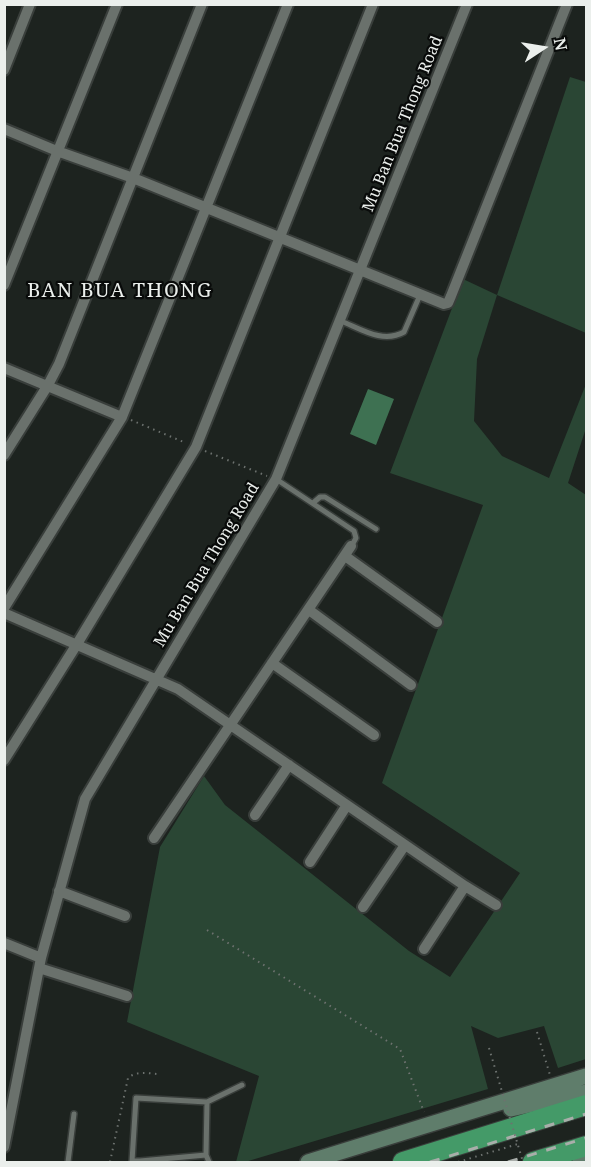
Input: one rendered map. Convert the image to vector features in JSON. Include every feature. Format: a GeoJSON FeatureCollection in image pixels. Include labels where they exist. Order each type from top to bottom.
{"type":"FeatureCollection","features":[{"type":"Feature","properties":{"kind":"highway"},"geometry":{"type":"LineString","coordinates":[[403,1162],[586,1106]]}},
{"type":"Feature","properties":{"kind":"highway"},"geometry":{"type":"LineString","coordinates":[[533,1162],[586,1146]]}},
{"type":"Feature","properties":{"kind":"main road"},"geometry":{"type":"LineString","coordinates":[[308,1162],[586,1076]]}},
{"type":"Feature","properties":{"kind":"main road"},"geometry":{"type":"LineString","coordinates":[[414,1130],[586,1092]]}},
{"type":"Feature","properties":{"kind":"main road"},"geometry":{"type":"LineString","coordinates":[[580,1162],[586,1160]]}},
{"type":"Feature","properties":{"kind":"street"},"geometry":{"type":"LineString","coordinates":[[4,70],[30,4]]}},
{"type":"Feature","properties":{"kind":"street"},"geometry":{"type":"LineString","coordinates":[[4,285],[117,4]]}},
{"type":"Feature","properties":{"kind":"street"},"geometry":{"type":"LineString","coordinates":[[4,455],[59,364],[202,4]]}},
{"type":"Feature","properties":{"kind":"street"},"geometry":{"type":"LineString","coordinates":[[4,608],[122,417],[288,4]]}},
{"type":"Feature","properties":{"kind":"street"},"geometry":{"type":"LineString","coordinates":[[4,760],[196,447],[373,4]]}},
{"type":"Feature","properties":{"kind":"street","name":"Mu Ban Bua Thong Road"},"geometry":{"type":"LineString","coordinates":[[4,1147],[40,963],[85,799],[276,479],[467,4]]}},
{"type":"Feature","properties":{"kind":"street"},"geometry":{"type":"LineString","coordinates":[[4,129],[133,178],[444,304],[448,303],[451,296],[567,4]]}},
{"type":"Feature","properties":{"kind":"street"},"geometry":{"type":"LineString","coordinates":[[4,368],[122,417]]}},
{"type":"Feature","properties":{"kind":"street"},"geometry":{"type":"LineString","coordinates":[[154,838],[351,546]]}},
{"type":"Feature","properties":{"kind":"street"},"geometry":{"type":"LineString","coordinates":[[345,556],[437,622]]}},
{"type":"Feature","properties":{"kind":"street"},"geometry":{"type":"LineString","coordinates":[[309,609],[411,685]]}},
{"type":"Feature","properties":{"kind":"street"},"geometry":{"type":"LineString","coordinates":[[4,613],[178,689],[496,905]]}},
{"type":"Feature","properties":{"kind":"street"},"geometry":{"type":"LineString","coordinates":[[272,663],[374,735]]}},
{"type":"Feature","properties":{"kind":"street"},"geometry":{"type":"LineString","coordinates":[[255,815],[289,765]]}},
{"type":"Feature","properties":{"kind":"street"},"geometry":{"type":"LineString","coordinates":[[310,862],[347,805]]}},
{"type":"Feature","properties":{"kind":"street"},"geometry":{"type":"LineString","coordinates":[[363,907],[405,845]]}},
{"type":"Feature","properties":{"kind":"street"},"geometry":{"type":"LineString","coordinates":[[424,949],[465,886]]}},
{"type":"Feature","properties":{"kind":"street"},"geometry":{"type":"LineString","coordinates":[[59,891],[125,916]]}},
{"type":"Feature","properties":{"kind":"street"},"geometry":{"type":"LineString","coordinates":[[4,943],[40,963],[127,996]]}},
{"type":"Feature","properties":{"kind":"lane"},"geometry":{"type":"LineString","coordinates":[[341,321],[380,337],[393,338],[404,333],[420,295]]}},
{"type":"Feature","properties":{"kind":"lane"},"geometry":{"type":"LineString","coordinates":[[276,479],[354,531],[356,538],[351,546]]}},
{"type":"Feature","properties":{"kind":"lane"},"geometry":{"type":"LineString","coordinates":[[314,503],[317,498],[323,496],[376,529]]}},
{"type":"Feature","properties":{"kind":"lane"},"geometry":{"type":"LineString","coordinates":[[206,1155],[132,1161],[136,1098],[207,1102],[242,1085]]}},
{"type":"Feature","properties":{"kind":"lane"},"geometry":{"type":"LineString","coordinates":[[207,1102],[206,1155],[209,1162]]}},
{"type":"Feature","properties":{"kind":"lane"},"geometry":{"type":"LineString","coordinates":[[68,1162],[74,1114]]}},
{"type":"Feature","properties":{"kind":"path"},"geometry":{"type":"LineString","coordinates":[[207,930],[400,1049],[429,1125]]}},
{"type":"Feature","properties":{"kind":"path"},"geometry":{"type":"LineString","coordinates":[[537,1032],[554,1086]]}},
{"type":"Feature","properties":{"kind":"path"},"geometry":{"type":"LineString","coordinates":[[489,1047],[523,1162]]}},
{"type":"Feature","properties":{"kind":"path"},"geometry":{"type":"LineString","coordinates":[[110,1162],[128,1078],[144,1072],[157,1074]]}},
{"type":"Feature","properties":{"kind":"path"},"geometry":{"type":"LineString","coordinates":[[458,1162],[518,1144]]}},
{"type":"Feature","properties":{"kind":"shaded area"},"geometry":{"type":"Polygon","coordinates":[[[570,77],[586,82],[586,333],[497,295],[570,77]]]}},
{"type":"Feature","properties":{"kind":"shaded area"},"geometry":{"type":"Polygon","coordinates":[[[463,279],[497,295],[477,359],[474,421],[502,456],[549,478],[586,384],[586,428],[568,483],[586,495],[586,1059],[558,1068],[544,1026],[498,1038],[471,1026],[488,1089],[245,1162],[236,1162],[259,1076],[127,1022],[160,847],[204,776],[225,805],[409,951],[450,977],[520,873],[382,783],[483,505],[390,473],[463,279]]]}},
{"type":"Feature","properties":{"kind":"shaded area"},"geometry":{"type":"Polygon","coordinates":[[[368,389],[394,399],[376,445],[350,434],[368,389]]]}},
{"type":"Feature","properties":{"kind":"railway"},"geometry":{"type":"LineString","coordinates":[[430,1162],[586,1114]]}},
{"type":"Feature","properties":{"kind":"railway"},"geometry":{"type":"LineString","coordinates":[[508,1162],[586,1138]]}},
{"type":"Feature","properties":{"kind":"district","name":"BAN BUA THONG"},"geometry":{"type":"Point","coordinates":[120,291]}}]}
